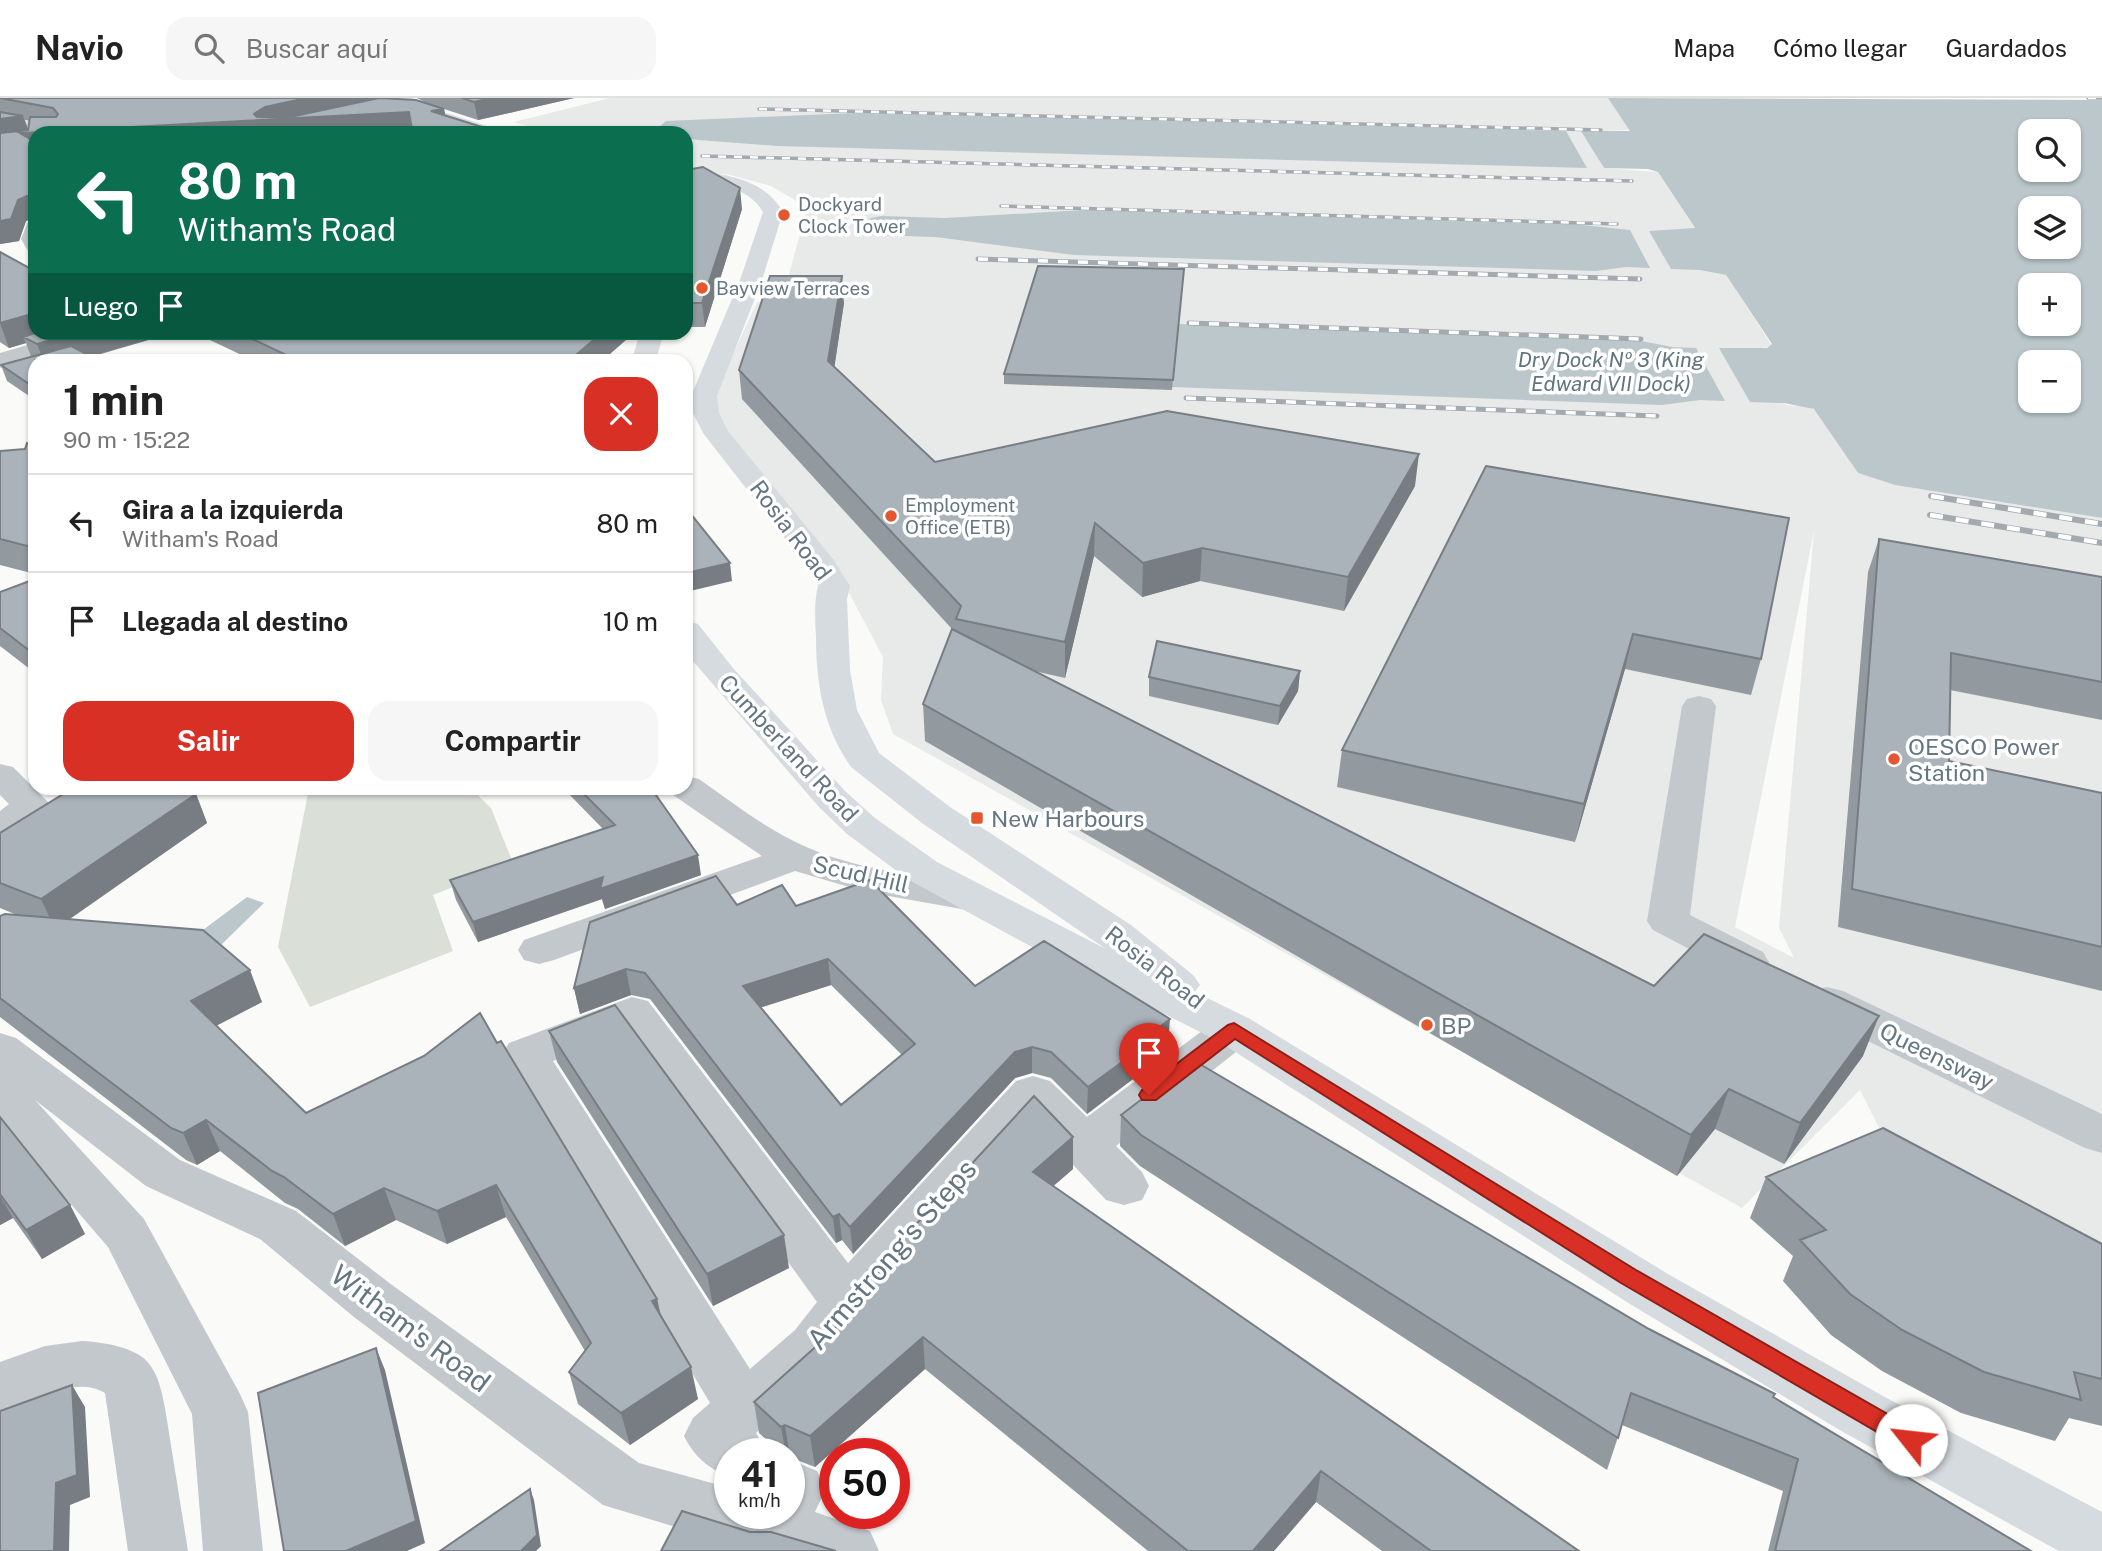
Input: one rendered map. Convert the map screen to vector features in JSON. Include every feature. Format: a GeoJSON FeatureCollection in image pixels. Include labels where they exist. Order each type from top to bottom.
{"type":"FeatureCollection","features":[{"type":"Feature","properties":{"kind":"main road"},"geometry":{"type":"LineString","coordinates":[[395,103],[468,126]]}},
{"type":"Feature","properties":{"kind":"main road"},"geometry":{"type":"LineString","coordinates":[[0,123],[28,126]]}},
{"type":"Feature","properties":{"kind":"main road","name":"Rosia Road"},"geometry":{"type":"LineString","coordinates":[[693,177],[748,189],[762,197],[773,212],[751,280],[705,396],[705,404],[716,433],[822,565],[834,586],[831,599],[834,673],[840,710],[859,754],[880,774],[936,815],[1116,935],[1234,1030]]}},
{"type":"Feature","properties":{"kind":"main road","name":"Cumberland Road"},"geometry":{"type":"LineString","coordinates":[[693,639],[765,726],[832,799],[861,826],[912,864],[973,898]]}},
{"type":"Feature","properties":{"kind":"main road","name":"Rosia Road"},"geometry":{"type":"LineString","coordinates":[[973,898],[1234,1030],[1649,1289],[1863,1414],[2102,1543]]}},
{"type":"Feature","properties":{"kind":"street"},"geometry":{"type":"LineString","coordinates":[[0,360],[71,340]]}},
{"type":"Feature","properties":{"kind":"street","name":"Queensway"},"geometry":{"type":"LineString","coordinates":[[1699,706],[1668,921],[2102,1135]]}},
{"type":"Feature","properties":{"kind":"street"},"geometry":{"type":"LineString","coordinates":[[0,775],[32,805],[0,830]]}},
{"type":"Feature","properties":{"kind":"street","name":"Scud Hill"},"geometry":{"type":"LineString","coordinates":[[693,791],[766,842],[796,857],[843,874],[973,898]]}},
{"type":"Feature","properties":{"kind":"street"},"geometry":{"type":"LineString","coordinates":[[539,950],[796,857]]}},
{"type":"Feature","properties":{"kind":"street"},"geometry":{"type":"LineString","coordinates":[[741,1431],[525,1054],[632,1012],[848,1303]]}},
{"type":"Feature","properties":{"kind":"street"},"geometry":{"type":"LineString","coordinates":[[1124,1186],[1085,1144],[1234,1030]]}},
{"type":"Feature","properties":{"kind":"street","name":"Witham's Road"},"geometry":{"type":"LineString","coordinates":[[0,1049],[163,1173],[278,1225],[373,1301],[624,1486],[714,1498]]}},
{"type":"Feature","properties":{"kind":"street"},"geometry":{"type":"LineString","coordinates":[[0,1086],[25,1122],[126,1233],[220,1412],[233,1551]]}},
{"type":"Feature","properties":{"kind":"street","name":"Armstrong's Steps"},"geometry":{"type":"LineString","coordinates":[[741,1431],[814,1346],[880,1260],[1033,1093],[1085,1144]]}},
{"type":"Feature","properties":{"kind":"street"},"geometry":{"type":"LineString","coordinates":[[0,1392],[23,1376],[70,1365],[100,1366],[129,1380],[133,1385],[158,1551]]}},
{"type":"Feature","properties":{"kind":"street","name":"Witham's Road"},"geometry":{"type":"LineString","coordinates":[[805,1521],[849,1551]]}},
{"type":"Feature","properties":{"kind":"shaded area"},"geometry":{"type":"Polygon","coordinates":[[[610,98],[1608,98],[1630,130],[1582,132],[1604,168],[1658,172],[1695,229],[1676,230],[1700,270],[1726,275],[1772,346],[1751,350],[1719,349],[1786,405],[1805,406],[1817,411],[1858,473],[1895,485],[2102,518],[2102,1266],[1893,1156],[1860,1090],[1742,1208],[893,734],[881,700],[883,657],[839,574],[723,426],[714,403],[714,396],[757,302],[782,301],[805,215],[795,200],[771,186],[730,175],[693,170],[693,126],[527,126],[514,122],[610,98]],[[1814,531],[1735,927],[1794,958],[1779,928],[1814,531]]]}},
{"type":"Feature","properties":{"kind":"shaded area"},"geometry":{"type":"Polygon","coordinates":[[[308,795],[477,795],[491,808],[513,863],[433,895],[453,951],[310,1007],[278,947],[308,795]]]}},
{"type":"Feature","properties":{"kind":"water"},"geometry":{"type":"Polygon","coordinates":[[[1608,98],[2102,100],[2102,518],[1895,485],[1858,473],[1814,409],[1784,403],[1750,402],[1719,348],[1767,348],[1772,344],[1726,275],[1700,270],[1671,269],[1649,231],[1695,228],[1658,172],[1648,169],[1604,168],[1581,131],[1630,131],[1608,98]]]}},
{"type":"Feature","properties":{"kind":"water"},"geometry":{"type":"Polygon","coordinates":[[[854,113],[1566,131],[1587,168],[777,146],[693,139],[693,126],[660,126],[666,121],[854,113]]]}},
{"type":"Feature","properties":{"kind":"water"},"geometry":{"type":"Polygon","coordinates":[[[1084,210],[1573,224],[1630,230],[1650,268],[1626,267],[1596,271],[1074,255],[935,237],[870,235],[855,229],[859,221],[881,216],[945,218],[1084,210]]]}},
{"type":"Feature","properties":{"kind":"water","name":"Dry Dock № 3 (King Edward VII Dock)"},"geometry":{"type":"Polygon","coordinates":[[[1179,324],[1631,339],[1672,347],[1696,348],[1725,401],[1700,400],[1662,405],[1172,387],[1179,324]]]}},
{"type":"Feature","properties":{"kind":"water"},"geometry":{"type":"Polygon","coordinates":[[[247,897],[264,903],[219,947],[191,939],[247,897]]]}},
{"type":"Feature","properties":{"kind":"building"},"geometry":{"type":"Polygon","coordinates":[[[0,98],[307,98],[265,107],[254,114],[257,117],[290,117],[379,98],[416,100],[444,109],[431,111],[479,126],[411,126],[409,112],[150,126],[29,126],[30,117],[56,117],[58,114],[53,108],[0,98]]]}},
{"type":"Feature","properties":{"kind":"building"},"geometry":{"type":"Polygon","coordinates":[[[462,98],[491,98],[474,102],[462,98]]]}},
{"type":"Feature","properties":{"kind":"building"},"geometry":{"type":"Polygon","coordinates":[[[0,112],[23,116],[0,119],[0,112]]]}},
{"type":"Feature","properties":{"kind":"building"},"geometry":{"type":"Polygon","coordinates":[[[28,130],[28,133],[20,133],[28,138],[28,197],[18,200],[11,219],[0,221],[0,133],[28,130]]]}},
{"type":"Feature","properties":{"kind":"building"},"geometry":{"type":"Polygon","coordinates":[[[703,167],[740,188],[702,303],[693,303],[693,169],[703,167]]]}},
{"type":"Feature","properties":{"kind":"building"},"geometry":{"type":"Polygon","coordinates":[[[0,252],[28,267],[28,315],[0,323],[0,252]]]}},
{"type":"Feature","properties":{"kind":"building"},"geometry":{"type":"Polygon","coordinates":[[[1038,266],[1184,269],[1173,380],[1004,374],[1038,266]]]}},
{"type":"Feature","properties":{"kind":"building"},"geometry":{"type":"Polygon","coordinates":[[[770,276],[842,276],[828,361],[935,462],[1167,411],[1419,454],[1348,577],[1202,548],[1143,563],[1095,523],[1065,642],[956,619],[961,606],[739,370],[770,276]]]}},
{"type":"Feature","properties":{"kind":"building"},"geometry":{"type":"Polygon","coordinates":[[[29,340],[52,340],[37,344],[29,340]]]}},
{"type":"Feature","properties":{"kind":"building"},"geometry":{"type":"Polygon","coordinates":[[[254,340],[594,340],[577,354],[284,354],[254,340]]]}},
{"type":"Feature","properties":{"kind":"building"},"geometry":{"type":"Polygon","coordinates":[[[71,346],[86,354],[42,354],[71,346]]]}},
{"type":"Feature","properties":{"kind":"building"},"geometry":{"type":"Polygon","coordinates":[[[28,358],[28,383],[1,365],[28,358]]]}},
{"type":"Feature","properties":{"kind":"building"},"geometry":{"type":"Polygon","coordinates":[[[27,443],[28,546],[0,539],[0,451],[25,449],[27,443]]]}},
{"type":"Feature","properties":{"kind":"building"},"geometry":{"type":"Polygon","coordinates":[[[1486,466],[1789,518],[1761,659],[1633,634],[1584,804],[1342,750],[1486,466]]]}},
{"type":"Feature","properties":{"kind":"building"},"geometry":{"type":"Polygon","coordinates":[[[693,517],[730,563],[693,571],[693,517]]]}},
{"type":"Feature","properties":{"kind":"building","name":"OESCO Power Station"},"geometry":{"type":"Polygon","coordinates":[[[1879,539],[2102,577],[2102,682],[1951,653],[1949,761],[2102,793],[2102,947],[1852,889],[1879,539]]]}},
{"type":"Feature","properties":{"kind":"building"},"geometry":{"type":"Polygon","coordinates":[[[28,582],[28,650],[0,628],[0,592],[28,582]]]}},
{"type":"Feature","properties":{"kind":"building"},"geometry":{"type":"Polygon","coordinates":[[[952,629],[1654,986],[1704,934],[1879,1016],[1800,1123],[1729,1089],[1691,1135],[923,704],[952,629]]]}},
{"type":"Feature","properties":{"kind":"building"},"geometry":{"type":"Polygon","coordinates":[[[1157,641],[1300,671],[1280,706],[1149,677],[1157,641]]]}},
{"type":"Feature","properties":{"kind":"building"},"geometry":{"type":"Polygon","coordinates":[[[62,795],[195,795],[41,899],[0,883],[0,833],[62,795]]]}},
{"type":"Feature","properties":{"kind":"building"},"geometry":{"type":"Polygon","coordinates":[[[585,795],[656,795],[698,855],[600,889],[603,877],[473,922],[450,880],[615,825],[585,795]]]}},
{"type":"Feature","properties":{"kind":"building"},"geometry":{"type":"Polygon","coordinates":[[[716,876],[737,905],[782,885],[796,906],[870,880],[975,986],[1044,941],[1170,1019],[1147,1037],[1152,1040],[1088,1087],[1051,1052],[1032,1047],[1015,1052],[850,1227],[839,1214],[833,1217],[645,973],[626,969],[574,988],[590,922],[716,876]],[[828,959],[743,986],[841,1105],[915,1044],[828,959]]]}},
{"type":"Feature","properties":{"kind":"building"},"geometry":{"type":"Polygon","coordinates":[[[5,914],[203,930],[250,970],[191,1001],[306,1113],[424,1056],[480,1013],[497,1043],[501,1041],[657,1299],[652,1301],[691,1367],[621,1413],[569,1372],[591,1343],[496,1185],[437,1211],[384,1188],[333,1214],[206,1120],[183,1133],[171,1128],[0,998],[0,916],[5,914]]]}},
{"type":"Feature","properties":{"kind":"building"},"geometry":{"type":"Polygon","coordinates":[[[615,1005],[784,1235],[707,1274],[549,1031],[615,1005]]]}},
{"type":"Feature","properties":{"kind":"building"},"geometry":{"type":"Polygon","coordinates":[[[1193,1060],[1649,1329],[1775,1394],[1773,1397],[2031,1551],[1775,1551],[1798,1459],[1631,1393],[1618,1438],[1141,1135],[1121,1115],[1193,1060]]]}},
{"type":"Feature","properties":{"kind":"building"},"geometry":{"type":"Polygon","coordinates":[[[1034,1096],[1073,1137],[1033,1172],[1579,1551],[1431,1551],[1321,1471],[1253,1551],[1188,1551],[923,1337],[810,1436],[785,1425],[781,1427],[754,1402],[831,1333],[873,1277],[884,1268],[882,1266],[897,1245],[1034,1096]]]}},
{"type":"Feature","properties":{"kind":"building"},"geometry":{"type":"Polygon","coordinates":[[[0,1117],[70,1205],[26,1230],[0,1194],[0,1117]]]}},
{"type":"Feature","properties":{"kind":"building"},"geometry":{"type":"Polygon","coordinates":[[[1883,1128],[2102,1244],[2102,1379],[2074,1372],[2081,1400],[1984,1372],[1902,1330],[1850,1294],[1800,1240],[1826,1230],[1766,1177],[1883,1128]]]}},
{"type":"Feature","properties":{"kind":"building"},"geometry":{"type":"Polygon","coordinates":[[[376,1348],[416,1521],[346,1551],[284,1551],[258,1393],[376,1348]]]}},
{"type":"Feature","properties":{"kind":"building"},"geometry":{"type":"Polygon","coordinates":[[[72,1385],[77,1475],[56,1483],[54,1551],[0,1551],[0,1411],[72,1385]]]}},
{"type":"Feature","properties":{"kind":"building"},"geometry":{"type":"Polygon","coordinates":[[[530,1489],[537,1535],[521,1551],[440,1551],[530,1489]]]}},
{"type":"Feature","properties":{"kind":"building"},"geometry":{"type":"Polygon","coordinates":[[[682,1511],[714,1521],[714,1529],[771,1532],[836,1551],[661,1551],[682,1511]]]}},
{"type":"Feature","properties":{"kind":"railway"},"geometry":{"type":"LineString","coordinates":[[2088,98],[2102,98]]}},
{"type":"Feature","properties":{"kind":"railway"},"geometry":{"type":"LineString","coordinates":[[759,109],[1601,130]]}},
{"type":"Feature","properties":{"kind":"railway"},"geometry":{"type":"LineString","coordinates":[[702,156],[1632,181]]}},
{"type":"Feature","properties":{"kind":"railway"},"geometry":{"type":"LineString","coordinates":[[1001,206],[1617,224]]}},
{"type":"Feature","properties":{"kind":"railway"},"geometry":{"type":"LineString","coordinates":[[982,259],[978,259],[1640,279]]}},
{"type":"Feature","properties":{"kind":"railway"},"geometry":{"type":"LineString","coordinates":[[1189,323],[1641,339]]}},
{"type":"Feature","properties":{"kind":"railway"},"geometry":{"type":"LineString","coordinates":[[1186,398],[1657,416]]}},
{"type":"Feature","properties":{"kind":"railway"},"geometry":{"type":"LineString","coordinates":[[1931,496],[2102,524]]}},
{"type":"Feature","properties":{"kind":"railway"},"geometry":{"type":"LineString","coordinates":[[1930,515],[2102,543]]}},
{"type":"Feature","properties":{"kind":"place","name":"Dockyard Clock Tower"},"geometry":{"type":"Point","coordinates":[784,215]}},
{"type":"Feature","properties":{"kind":"place","name":"Bayview Terraces"},"geometry":{"type":"Point","coordinates":[702,288]}},
{"type":"Feature","properties":{"kind":"place","name":"Employment Office (ETB)"},"geometry":{"type":"Point","coordinates":[891,516]}},
{"type":"Feature","properties":{"kind":"place","name":"OESCO Power Station"},"geometry":{"type":"Point","coordinates":[1894,759]}},
{"type":"Feature","properties":{"kind":"place","name":"New Harbours"},"geometry":{"type":"Point","coordinates":[977,818]}},
{"type":"Feature","properties":{"kind":"place","name":"BP"},"geometry":{"type":"Point","coordinates":[1427,1025]}},
{"type":"Feature","properties":{"kind":"route"},"geometry":{"type":"LineString","coordinates":[[1149,1095],[1234,1030],[1628,1277],[1911,1440]]}}]}
